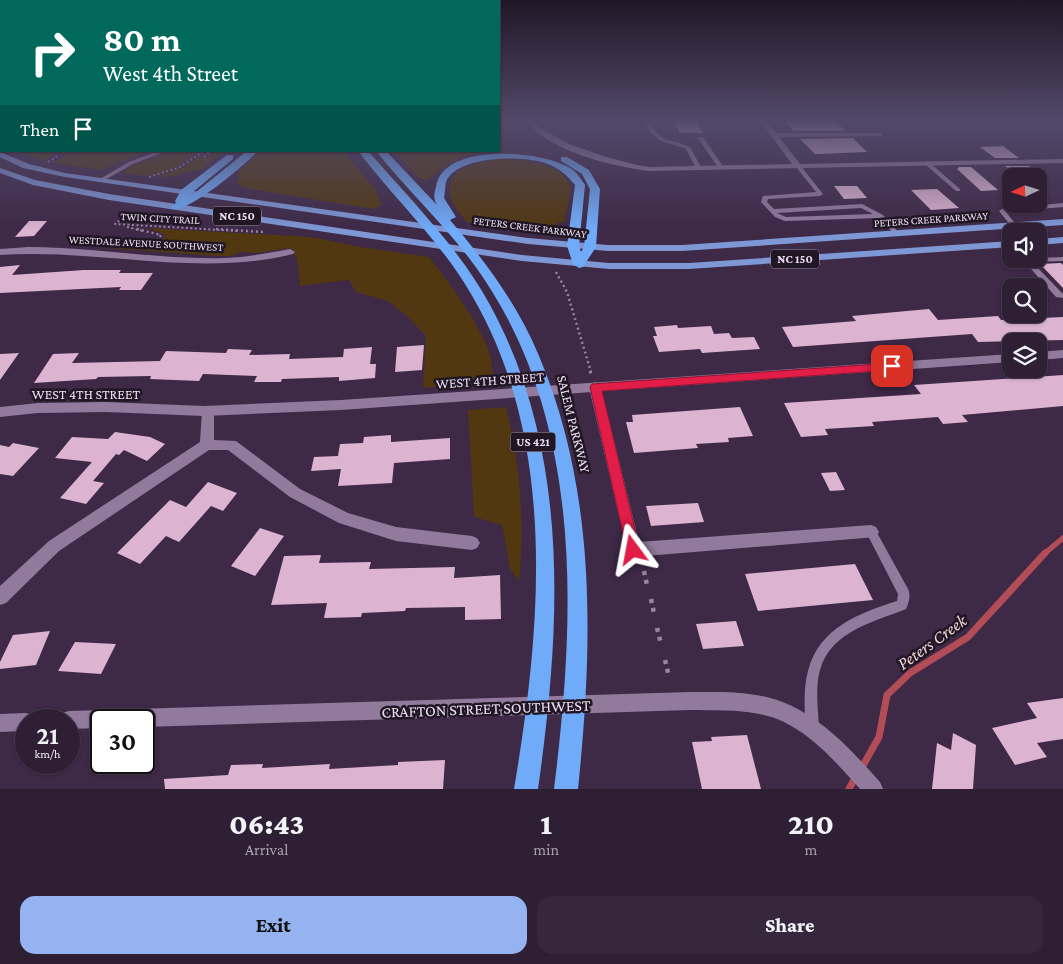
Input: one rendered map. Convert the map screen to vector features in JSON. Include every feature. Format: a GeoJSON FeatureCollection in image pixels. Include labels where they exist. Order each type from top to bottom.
{"type":"FeatureCollection","features":[{"type":"Feature","properties":{"kind":"highway"},"geometry":{"type":"LineString","coordinates":[[176,207],[185,192],[228,158]]}},
{"type":"Feature","properties":{"kind":"highway"},"geometry":{"type":"LineString","coordinates":[[176,207],[200,194],[245,158]]}},
{"type":"Feature","properties":{"kind":"highway","name":"US 421"},"geometry":{"type":"LineString","coordinates":[[369,158],[457,264],[484,304],[506,350],[525,408],[539,481],[545,576],[544,636],[538,701],[527,783]]}},
{"type":"Feature","properties":{"kind":"highway","name":"SALEM PARKWAY"},"geometry":{"type":"LineString","coordinates":[[387,158],[459,238],[489,278],[516,321],[536,364],[550,405],[559,439],[568,488],[576,576],[575,701],[567,783]]}},
{"type":"Feature","properties":{"kind":"highway"},"geometry":{"type":"LineString","coordinates":[[459,238],[459,227],[439,198],[439,188],[445,176],[454,168],[473,160],[486,158]]}},
{"type":"Feature","properties":{"kind":"highway"},"geometry":{"type":"LineString","coordinates":[[529,158],[554,163],[569,171],[578,182],[580,193],[573,246],[579,264]]}},
{"type":"Feature","properties":{"kind":"highway"},"geometry":{"type":"LineString","coordinates":[[561,158],[576,164],[590,176],[595,193],[590,247],[579,264]]}},
{"type":"Feature","properties":{"kind":"main road","name":"PETERS CREEK PARKWAY"},"geometry":{"type":"LineString","coordinates":[[10,158],[39,169],[101,180],[573,246],[682,248],[1002,227]]}},
{"type":"Feature","properties":{"kind":"main road"},"geometry":{"type":"LineString","coordinates":[[1,171],[47,185],[176,207]]}},
{"type":"Feature","properties":{"kind":"main road","name":"NC 150"},"geometry":{"type":"LineString","coordinates":[[176,207],[503,255],[579,264],[689,266],[1002,245]]}},
{"type":"Feature","properties":{"kind":"main road","name":"PETERS CREEK PARKWAY"},"geometry":{"type":"LineString","coordinates":[[1047,223],[1063,222]]}},
{"type":"Feature","properties":{"kind":"main road"},"geometry":{"type":"LineString","coordinates":[[1047,241],[1063,240]]}},
{"type":"Feature","properties":{"kind":"street"},"geometry":{"type":"LineString","coordinates":[[601,158],[638,168],[699,169],[1063,161]]}},
{"type":"Feature","properties":{"kind":"street"},"geometry":{"type":"LineString","coordinates":[[792,158],[798,166]]}},
{"type":"Feature","properties":{"kind":"street","name":"WESTDALE AVENUE SOUTHWEST"},"geometry":{"type":"LineString","coordinates":[[0,252],[56,250],[226,261],[290,252]]}},
{"type":"Feature","properties":{"kind":"street"},"geometry":{"type":"LineString","coordinates":[[1047,355],[1063,354]]}},
{"type":"Feature","properties":{"kind":"street","name":"WEST 4TH STREET"},"geometry":{"type":"LineString","coordinates":[[0,412],[38,408],[106,407],[208,411],[341,405],[569,389],[594,382],[1002,359]]}},
{"type":"Feature","properties":{"kind":"street"},"geometry":{"type":"LineString","coordinates":[[594,382],[633,550],[871,532]]}},
{"type":"Feature","properties":{"kind":"street"},"geometry":{"type":"LineString","coordinates":[[207,445],[208,411]]}},
{"type":"Feature","properties":{"kind":"street"},"geometry":{"type":"LineString","coordinates":[[0,597],[54,546],[207,445],[231,445],[295,493],[344,518],[396,534],[472,543]]}},
{"type":"Feature","properties":{"kind":"street","name":"CRAFTON STREET SOUTHWEST"},"geometry":{"type":"LineString","coordinates":[[80,720],[690,701],[765,706],[792,716],[812,728],[835,748],[873,789]]}},
{"type":"Feature","properties":{"kind":"street"},"geometry":{"type":"LineString","coordinates":[[0,723],[15,722]]}},
{"type":"Feature","properties":{"kind":"lane"},"geometry":{"type":"LineString","coordinates":[[101,180],[123,166],[145,158]]}},
{"type":"Feature","properties":{"kind":"lane"},"geometry":{"type":"LineString","coordinates":[[693,158],[699,169]]}},
{"type":"Feature","properties":{"kind":"lane"},"geometry":{"type":"LineString","coordinates":[[714,158],[720,168]]}},
{"type":"Feature","properties":{"kind":"lane"},"geometry":{"type":"LineString","coordinates":[[928,164],[958,190]]}},
{"type":"Feature","properties":{"kind":"lane"},"geometry":{"type":"LineString","coordinates":[[798,166],[820,194],[764,197],[764,202],[777,216],[785,219],[881,216]]}},
{"type":"Feature","properties":{"kind":"lane"},"geometry":{"type":"LineString","coordinates":[[1012,223],[1002,211],[1059,205],[1063,211]]}},
{"type":"Feature","properties":{"kind":"lane"},"geometry":{"type":"LineString","coordinates":[[772,211],[862,206],[881,216],[897,234]]}},
{"type":"Feature","properties":{"kind":"lane"},"geometry":{"type":"LineString","coordinates":[[1063,259],[1026,260],[1059,295],[1063,296]]}},
{"type":"Feature","properties":{"kind":"lane"},"geometry":{"type":"LineString","coordinates":[[812,728],[814,671],[823,646],[844,628],[902,605],[904,593],[871,532]]}},
{"type":"Feature","properties":{"kind":"path"},"geometry":{"type":"LineString","coordinates":[[45,163],[54,158]]}},
{"type":"Feature","properties":{"kind":"path"},"geometry":{"type":"LineString","coordinates":[[146,178],[180,167],[194,158]]}},
{"type":"Feature","properties":{"kind":"path","name":"TWIN CITY TRAIL"},"geometry":{"type":"LineString","coordinates":[[114,224],[123,218]]}},
{"type":"Feature","properties":{"kind":"path"},"geometry":{"type":"LineString","coordinates":[[114,224],[161,235],[160,240],[150,244],[134,245]]}},
{"type":"Feature","properties":{"kind":"path","name":"TWIN CITY TRAIL"},"geometry":{"type":"LineString","coordinates":[[114,224],[267,231]]}},
{"type":"Feature","properties":{"kind":"path"},"geometry":{"type":"LineString","coordinates":[[558,272],[571,304],[594,382]]}},
{"type":"Feature","properties":{"kind":"path"},"geometry":{"type":"LineString","coordinates":[[644,571],[648,584]]}},
{"type":"Feature","properties":{"kind":"path"},"geometry":{"type":"LineString","coordinates":[[650,599],[654,613]]}},
{"type":"Feature","properties":{"kind":"path"},"geometry":{"type":"LineString","coordinates":[[658,628],[661,644]]}},
{"type":"Feature","properties":{"kind":"path"},"geometry":{"type":"LineString","coordinates":[[665,660],[668,677]]}},
{"type":"Feature","properties":{"kind":"shaded area"},"geometry":{"type":"Polygon","coordinates":[[[35,158],[48,158],[43,161],[35,158]]]}},
{"type":"Feature","properties":{"kind":"shaded area"},"geometry":{"type":"Polygon","coordinates":[[[61,158],[132,158],[100,170],[52,163],[61,158]]]}},
{"type":"Feature","properties":{"kind":"shaded area"},"geometry":{"type":"Polygon","coordinates":[[[152,158],[191,158],[174,168],[147,176],[122,173],[138,163],[152,158]]]}},
{"type":"Feature","properties":{"kind":"shaded area"},"geometry":{"type":"Polygon","coordinates":[[[198,158],[216,158],[199,171],[196,170],[169,177],[155,177],[182,168],[198,158]]]}},
{"type":"Feature","properties":{"kind":"shaded area"},"geometry":{"type":"Polygon","coordinates":[[[252,158],[349,158],[375,190],[382,204],[374,209],[245,188],[237,183],[238,173],[252,158]]]}},
{"type":"Feature","properties":{"kind":"shaded area"},"geometry":{"type":"Polygon","coordinates":[[[400,158],[462,158],[450,164],[427,181],[417,176],[400,158]]]}},
{"type":"Feature","properties":{"kind":"shaded area"},"geometry":{"type":"Polygon","coordinates":[[[501,159],[541,164],[560,172],[570,187],[564,222],[558,222],[553,228],[531,231],[467,222],[456,208],[450,196],[450,185],[453,177],[461,170],[472,165],[501,159]]]}},
{"type":"Feature","properties":{"kind":"shaded area"},"geometry":{"type":"Polygon","coordinates":[[[149,228],[311,237],[360,247],[429,257],[454,291],[480,332],[490,355],[494,381],[423,388],[426,336],[406,315],[388,301],[356,292],[349,280],[300,286],[297,258],[290,248],[218,256],[107,248],[110,245],[148,247],[162,240],[165,235],[149,228]]]}},
{"type":"Feature","properties":{"kind":"shaded area"},"geometry":{"type":"Polygon","coordinates":[[[506,407],[515,450],[520,494],[521,559],[519,581],[510,569],[502,525],[474,517],[468,410],[506,407]]]}},
{"type":"Feature","properties":{"kind":"building"},"geometry":{"type":"Polygon","coordinates":[[[1005,166],[1029,166],[1032,168],[1008,168],[1005,166]]]}},
{"type":"Feature","properties":{"kind":"building"},"geometry":{"type":"Polygon","coordinates":[[[959,167],[971,167],[998,190],[981,191],[957,169],[959,167]]]}},
{"type":"Feature","properties":{"kind":"building"},"geometry":{"type":"Polygon","coordinates":[[[834,186],[857,186],[867,198],[844,199],[834,186]]]}},
{"type":"Feature","properties":{"kind":"building"},"geometry":{"type":"Polygon","coordinates":[[[937,189],[959,208],[931,210],[911,190],[937,189]]]}},
{"type":"Feature","properties":{"kind":"building"},"geometry":{"type":"Polygon","coordinates":[[[29,221],[47,221],[34,236],[15,237],[29,221]]]}},
{"type":"Feature","properties":{"kind":"building"},"geometry":{"type":"Polygon","coordinates":[[[1061,263],[1063,265],[1063,288],[1044,268],[1047,268],[1047,264],[1061,263]]]}},
{"type":"Feature","properties":{"kind":"building"},"geometry":{"type":"Polygon","coordinates":[[[20,265],[12,275],[84,270],[121,270],[119,273],[153,273],[141,290],[119,290],[121,287],[0,293],[0,267],[20,265]]]}},
{"type":"Feature","properties":{"kind":"building"},"geometry":{"type":"Polygon","coordinates":[[[929,309],[938,320],[998,316],[1002,320],[1002,323],[1047,323],[1047,318],[1063,317],[1063,340],[1047,340],[1047,333],[1002,333],[1002,341],[978,342],[972,334],[793,347],[782,327],[856,321],[852,316],[929,309]]]}},
{"type":"Feature","properties":{"kind":"building"},"geometry":{"type":"Polygon","coordinates":[[[677,325],[678,328],[711,326],[714,334],[729,333],[732,338],[754,337],[760,349],[702,353],[700,349],[659,352],[653,336],[657,336],[654,327],[677,325]]]}},
{"type":"Feature","properties":{"kind":"building"},"geometry":{"type":"Polygon","coordinates":[[[424,345],[422,370],[395,372],[397,347],[424,345]]]}},
{"type":"Feature","properties":{"kind":"building"},"geometry":{"type":"Polygon","coordinates":[[[372,347],[370,364],[376,364],[375,378],[339,381],[339,377],[282,379],[281,382],[254,382],[257,376],[203,374],[199,381],[150,379],[151,376],[98,377],[96,379],[34,383],[53,354],[79,353],[72,363],[160,361],[166,351],[226,353],[228,349],[252,350],[249,355],[290,354],[289,359],[343,357],[344,349],[372,347]]]}},
{"type":"Feature","properties":{"kind":"building"},"geometry":{"type":"Polygon","coordinates":[[[19,353],[0,380],[0,354],[19,353]]]}},
{"type":"Feature","properties":{"kind":"building"},"geometry":{"type":"Polygon","coordinates":[[[1063,375],[1063,406],[962,415],[968,422],[943,424],[938,417],[872,422],[874,426],[825,429],[828,435],[801,437],[784,403],[921,394],[914,385],[1018,378],[1047,378],[1047,376],[1063,375]]]}},
{"type":"Feature","properties":{"kind":"building"},"geometry":{"type":"Polygon","coordinates":[[[740,407],[753,436],[728,438],[729,442],[696,444],[698,448],[634,453],[626,422],[633,422],[632,415],[740,407]]]}},
{"type":"Feature","properties":{"kind":"building"},"geometry":{"type":"Polygon","coordinates":[[[115,432],[150,437],[165,444],[147,461],[124,450],[119,455],[116,454],[93,481],[104,483],[86,504],[60,498],[92,462],[55,458],[72,437],[108,439],[115,432]]]}},
{"type":"Feature","properties":{"kind":"building"},"geometry":{"type":"Polygon","coordinates":[[[391,435],[391,442],[450,438],[450,459],[394,463],[392,483],[338,486],[341,469],[311,471],[314,457],[338,456],[340,444],[363,443],[364,437],[391,435]]]}},
{"type":"Feature","properties":{"kind":"building"},"geometry":{"type":"Polygon","coordinates":[[[13,443],[39,448],[13,476],[0,474],[0,445],[9,447],[13,443]]]}},
{"type":"Feature","properties":{"kind":"building"},"geometry":{"type":"Polygon","coordinates":[[[836,472],[845,490],[830,491],[821,473],[836,472]]]}},
{"type":"Feature","properties":{"kind":"building"},"geometry":{"type":"Polygon","coordinates":[[[208,482],[237,493],[223,511],[211,506],[179,542],[166,536],[140,564],[117,553],[170,500],[186,507],[208,482]]]}},
{"type":"Feature","properties":{"kind":"building"},"geometry":{"type":"Polygon","coordinates":[[[698,503],[704,522],[651,526],[646,506],[698,503]]]}},
{"type":"Feature","properties":{"kind":"building"},"geometry":{"type":"Polygon","coordinates":[[[260,528],[284,536],[255,576],[231,566],[260,528]]]}},
{"type":"Feature","properties":{"kind":"building"},"geometry":{"type":"Polygon","coordinates":[[[321,555],[319,563],[371,562],[369,569],[455,567],[454,578],[500,575],[501,619],[465,620],[465,607],[406,608],[405,611],[362,613],[361,617],[324,618],[327,603],[271,605],[284,556],[321,555]]]}},
{"type":"Feature","properties":{"kind":"building"},"geometry":{"type":"Polygon","coordinates":[[[855,564],[873,600],[758,611],[745,574],[855,564]]]}},
{"type":"Feature","properties":{"kind":"building"},"geometry":{"type":"Polygon","coordinates":[[[736,621],[744,646],[703,649],[696,624],[736,621]]]}},
{"type":"Feature","properties":{"kind":"building"},"geometry":{"type":"Polygon","coordinates":[[[50,631],[36,665],[0,669],[0,662],[13,635],[50,631]]]}},
{"type":"Feature","properties":{"kind":"building"},"geometry":{"type":"Polygon","coordinates":[[[75,642],[116,644],[101,674],[58,671],[75,642]]]}},
{"type":"Feature","properties":{"kind":"building"},"geometry":{"type":"Polygon","coordinates":[[[1063,698],[1063,739],[1037,743],[1047,757],[1015,765],[992,728],[1037,718],[1027,703],[1063,698]]]}},
{"type":"Feature","properties":{"kind":"building"},"geometry":{"type":"Polygon","coordinates":[[[953,733],[976,745],[973,789],[932,789],[937,743],[951,750],[953,733]]]}},
{"type":"Feature","properties":{"kind":"building"},"geometry":{"type":"Polygon","coordinates":[[[747,735],[761,789],[702,789],[692,742],[712,741],[711,737],[747,735]]]}},
{"type":"Feature","properties":{"kind":"building"},"geometry":{"type":"Polygon","coordinates":[[[445,760],[443,789],[165,789],[164,779],[228,775],[231,765],[263,764],[262,768],[330,764],[329,769],[398,765],[398,762],[445,760]]]}},
{"type":"Feature","properties":{"kind":"waterway","name":"Peters Creek"},"geometry":{"type":"LineString","coordinates":[[1044,554],[1063,538]]}},
{"type":"Feature","properties":{"kind":"waterway","name":"Peters Creek"},"geometry":{"type":"LineString","coordinates":[[861,769],[879,737],[887,695],[910,673],[968,637],[1044,554]]}},
{"type":"Feature","properties":{"kind":"waterway","name":"Peters Creek"},"geometry":{"type":"LineString","coordinates":[[849,789],[856,776]]}},
{"type":"Feature","properties":{"kind":"route"},"geometry":{"type":"LineString","coordinates":[[633,550],[596,387],[892,366]]}}]}
